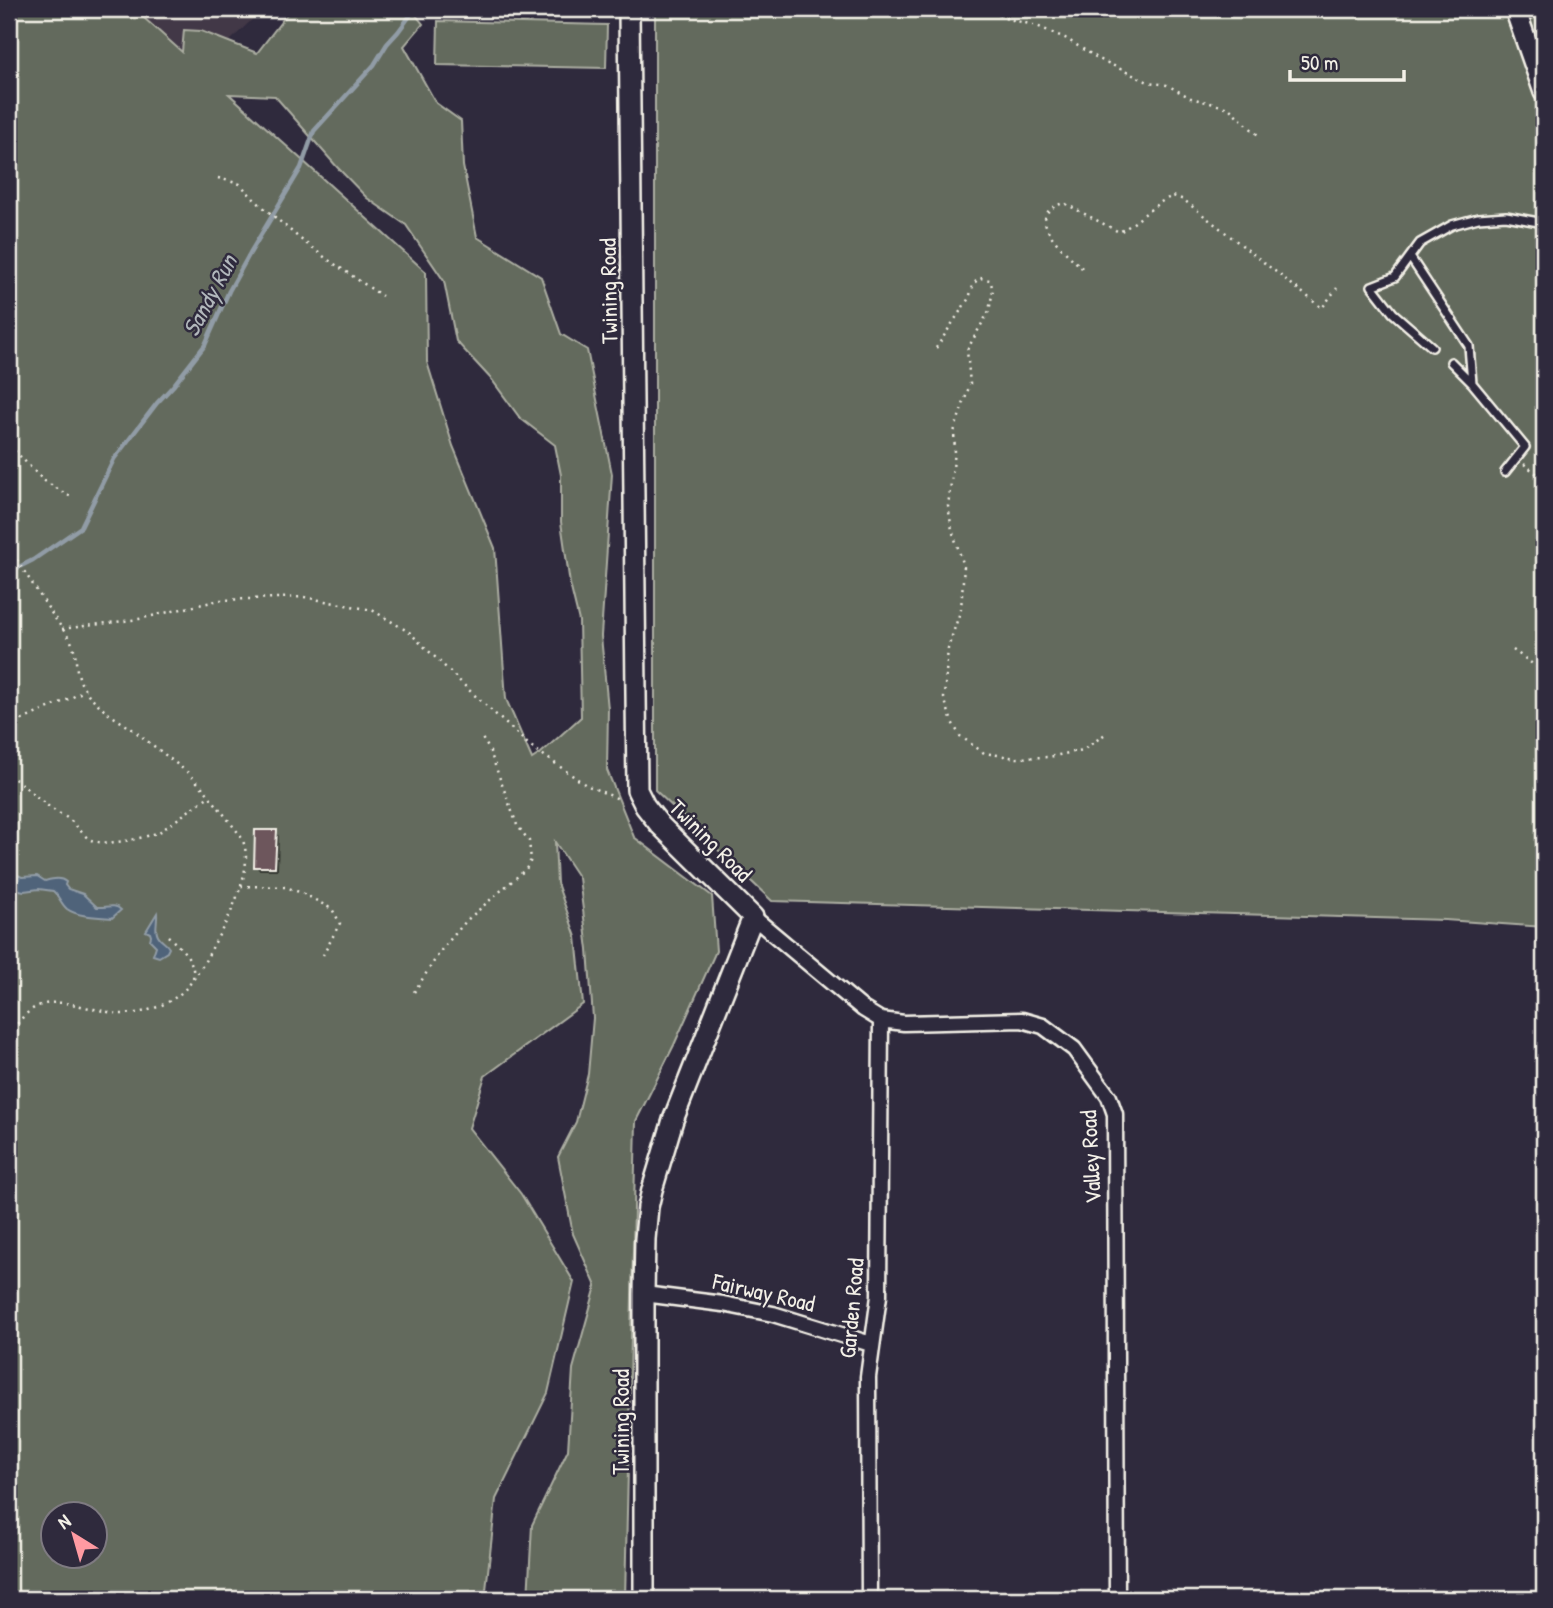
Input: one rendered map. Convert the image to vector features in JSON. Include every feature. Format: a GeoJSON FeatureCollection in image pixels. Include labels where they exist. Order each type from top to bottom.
{"type":"FeatureCollection","features":[{"type":"Feature","properties":{"kind":"street","name":"Twining Road"},"geometry":{"type":"LineString","coordinates":[[629,9],[637,790],[645,806],[660,825],[753,916],[673,1120],[648,1207],[644,1294],[644,1599]]}},
{"type":"Feature","properties":{"kind":"street"},"geometry":{"type":"LineString","coordinates":[[1515,9],[1544,92]]}},
{"type":"Feature","properties":{"kind":"street"},"geometry":{"type":"LineString","coordinates":[[753,916],[863,1009],[881,1020]]}},
{"type":"Feature","properties":{"kind":"street","name":"Garden Road"},"geometry":{"type":"LineString","coordinates":[[869,1599],[868,1377],[878,1296],[881,1020]]}},
{"type":"Feature","properties":{"kind":"street","name":"Valley Road"},"geometry":{"type":"LineString","coordinates":[[881,1020],[904,1023],[1022,1020],[1043,1026],[1074,1049],[1109,1097],[1115,1114],[1117,1599]]}},
{"type":"Feature","properties":{"kind":"street","name":"Fairway Road"},"geometry":{"type":"LineString","coordinates":[[644,1294],[723,1304],[773,1314],[871,1344]]}},
{"type":"Feature","properties":{"kind":"lane"},"geometry":{"type":"LineString","coordinates":[[1432,347],[1393,313],[1372,286],[1395,277],[1420,243],[1452,225],[1478,218],[1506,216],[1544,223]]}},
{"type":"Feature","properties":{"kind":"lane"},"geometry":{"type":"LineString","coordinates":[[1410,257],[1469,346],[1472,383]]}},
{"type":"Feature","properties":{"kind":"lane"},"geometry":{"type":"LineString","coordinates":[[1451,362],[1525,447],[1505,472]]}},
{"type":"Feature","properties":{"kind":"path"},"geometry":{"type":"LineString","coordinates":[[986,9],[1065,38],[1099,59],[1148,82],[1167,85],[1191,97],[1229,108],[1258,135]]}},
{"type":"Feature","properties":{"kind":"path"},"geometry":{"type":"LineString","coordinates":[[218,178],[240,184],[255,200],[327,259],[382,296]]}},
{"type":"Feature","properties":{"kind":"path"},"geometry":{"type":"LineString","coordinates":[[1082,268],[1052,238],[1045,225],[1046,214],[1054,206],[1064,203],[1119,233],[1162,200],[1173,196],[1184,200],[1322,309],[1337,288]]}},
{"type":"Feature","properties":{"kind":"path"},"geometry":{"type":"LineString","coordinates":[[936,348],[969,298],[974,283],[980,278],[990,281],[993,290],[989,311],[967,350],[970,384],[954,432],[955,452],[948,506],[951,530],[964,566],[961,609],[948,648],[944,698],[952,722],[960,736],[984,753],[1017,758],[1049,757],[1083,750],[1108,732]]}},
{"type":"Feature","properties":{"kind":"path"},"geometry":{"type":"LineString","coordinates":[[9,447],[43,480],[71,497]]}},
{"type":"Feature","properties":{"kind":"path"},"geometry":{"type":"LineString","coordinates":[[1516,458],[1544,479]]}},
{"type":"Feature","properties":{"kind":"path"},"geometry":{"type":"LineString","coordinates":[[9,1033],[25,1015],[47,1003],[67,1003],[119,1014],[134,1014],[168,1003],[180,995],[192,982],[232,909],[241,886],[246,850],[245,842],[187,772],[95,703],[85,690],[77,671],[74,648],[10,550]]}},
{"type":"Feature","properties":{"kind":"path"},"geometry":{"type":"LineString","coordinates":[[62,629],[139,618],[220,600],[304,597],[372,610],[409,632],[529,745],[586,785],[615,798],[645,806]]}},
{"type":"Feature","properties":{"kind":"path"},"geometry":{"type":"LineString","coordinates":[[1513,650],[1544,672]]}},
{"type":"Feature","properties":{"kind":"path"},"geometry":{"type":"LineString","coordinates":[[9,726],[85,690]]}},
{"type":"Feature","properties":{"kind":"path"},"geometry":{"type":"LineString","coordinates":[[414,992],[442,949],[467,920],[526,869],[531,860],[529,841],[517,825],[489,749],[480,735]]}},
{"type":"Feature","properties":{"kind":"path"},"geometry":{"type":"LineString","coordinates":[[9,775],[56,813],[67,818],[91,840],[103,842],[155,834],[209,796]]}},
{"type":"Feature","properties":{"kind":"path"},"geometry":{"type":"LineString","coordinates":[[241,886],[286,887],[332,909],[340,923],[323,955]]}},
{"type":"Feature","properties":{"kind":"path"},"geometry":{"type":"LineString","coordinates":[[168,936],[192,963],[192,982]]}},
{"type":"Feature","properties":{"kind":"shaded area"},"geometry":{"type":"Polygon","coordinates":[[[134,9],[263,9],[201,69],[134,9]]]}},
{"type":"Feature","properties":{"kind":"green space"},"geometry":{"type":"Polygon","coordinates":[[[9,9],[134,9],[182,52],[184,30],[201,31],[257,53],[291,9],[411,9],[423,24],[404,46],[436,103],[461,121],[463,166],[477,237],[541,277],[561,334],[587,350],[612,474],[601,636],[608,709],[607,770],[634,837],[712,896],[716,951],[636,1121],[625,1599],[528,1599],[532,1525],[568,1450],[573,1369],[596,1286],[573,1234],[558,1157],[576,1122],[588,1074],[593,1018],[579,878],[555,842],[557,883],[576,937],[583,1004],[485,1076],[469,1128],[521,1194],[574,1282],[548,1393],[496,1499],[485,1599],[9,1599],[9,9]],[[229,94],[426,272],[427,362],[453,446],[495,548],[506,699],[532,759],[581,717],[579,621],[570,584],[561,522],[561,475],[555,445],[520,418],[492,380],[456,341],[444,281],[406,225],[367,198],[275,96],[229,94]]]}},
{"type":"Feature","properties":{"kind":"green space"},"geometry":{"type":"Polygon","coordinates":[[[655,9],[1544,9],[1544,927],[1445,920],[772,901],[655,790],[655,9]]]}},
{"type":"Feature","properties":{"kind":"green space"},"geometry":{"type":"Polygon","coordinates":[[[438,21],[607,25],[606,68],[437,65],[438,21]]]}},
{"type":"Feature","properties":{"kind":"water"},"geometry":{"type":"Polygon","coordinates":[[[9,871],[22,877],[37,876],[45,881],[61,879],[66,882],[68,889],[83,894],[97,907],[113,906],[121,910],[112,918],[77,914],[67,909],[53,891],[9,888],[9,871]]]}},
{"type":"Feature","properties":{"kind":"water"},"geometry":{"type":"Polygon","coordinates":[[[157,913],[157,933],[169,948],[159,957],[153,955],[156,946],[150,940],[150,933],[146,931],[157,913]]]}},
{"type":"Feature","properties":{"kind":"building"},"geometry":{"type":"Polygon","coordinates":[[[255,830],[277,830],[275,867],[254,867],[255,830]]]}},
{"type":"Feature","properties":{"kind":"waterway","name":"Sandy Run"},"geometry":{"type":"LineString","coordinates":[[9,572],[33,560],[81,527],[114,459],[205,345],[229,291],[301,168],[314,131],[374,65],[415,9]]}}]}
